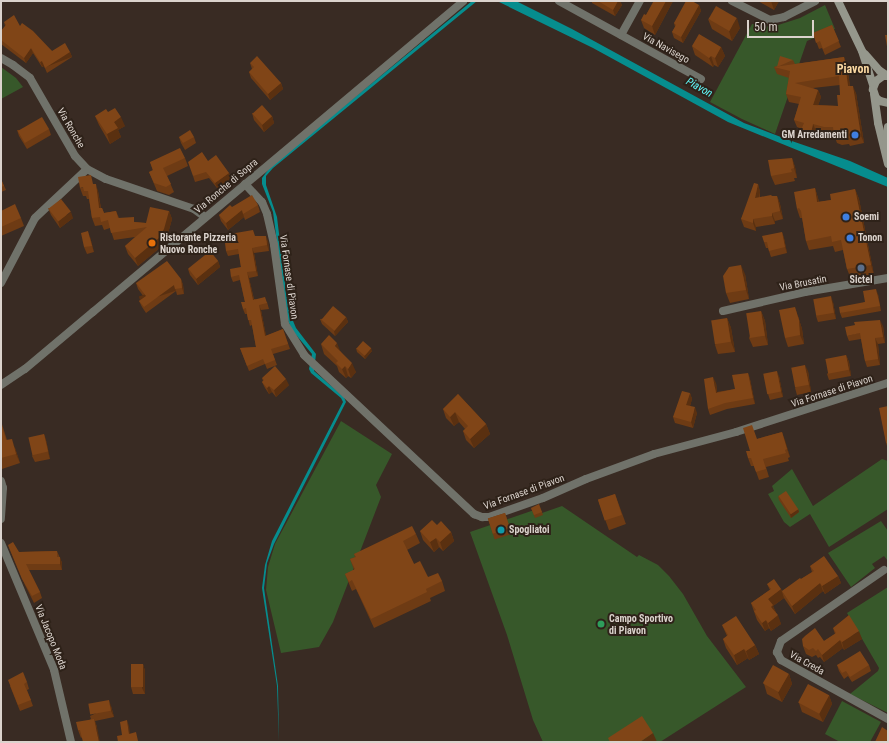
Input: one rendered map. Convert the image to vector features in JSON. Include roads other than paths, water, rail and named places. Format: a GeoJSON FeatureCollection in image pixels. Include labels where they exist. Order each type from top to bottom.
{"type":"FeatureCollection","features":[{"type":"Feature","properties":{"kind":"main road"},"geometry":{"type":"LineString","coordinates":[[838,1],[862,51],[873,85],[887,160]]}},
{"type":"Feature","properties":{"kind":"main road"},"geometry":{"type":"LineString","coordinates":[[862,51],[880,71],[888,76]]}},
{"type":"Feature","properties":{"kind":"main road"},"geometry":{"type":"LineString","coordinates":[[873,85],[879,78],[888,76]]}},
{"type":"Feature","properties":{"kind":"main road"},"geometry":{"type":"LineString","coordinates":[[874,94],[880,101],[888,103]]}},
{"type":"Feature","properties":{"kind":"main road"},"geometry":{"type":"LineString","coordinates":[[887,160],[888,127]]}},
{"type":"Feature","properties":{"kind":"street","name":"Via Ronche di Sopra"},"geometry":{"type":"LineString","coordinates":[[1,385],[42,355],[463,1]]}},
{"type":"Feature","properties":{"kind":"street","name":"Via Navisego"},"geometry":{"type":"LineString","coordinates":[[559,1],[701,79]]}},
{"type":"Feature","properties":{"kind":"street"},"geometry":{"type":"LineString","coordinates":[[621,35],[640,1]]}},
{"type":"Feature","properties":{"kind":"street"},"geometry":{"type":"LineString","coordinates":[[732,1],[770,20],[784,17],[815,1]]}},
{"type":"Feature","properties":{"kind":"street","name":"Via Ronche"},"geometry":{"type":"LineString","coordinates":[[1,58],[30,78],[75,156],[87,169],[106,179],[194,209],[205,217]]}},
{"type":"Feature","properties":{"kind":"street"},"geometry":{"type":"LineString","coordinates":[[1,282],[35,218],[87,169]]}},
{"type":"Feature","properties":{"kind":"street","name":"Via Fornase di Piavon"},"geometry":{"type":"LineString","coordinates":[[245,184],[262,202],[267,214],[274,245],[285,324],[304,355],[474,514],[482,517],[489,517],[543,498],[586,479],[654,454],[736,432],[888,383]]}},
{"type":"Feature","properties":{"kind":"street","name":"Via Brusatin"},"geometry":{"type":"LineString","coordinates":[[723,311],[805,292],[888,278]]}},
{"type":"Feature","properties":{"kind":"street"},"geometry":{"type":"LineString","coordinates":[[1,481],[3,488],[1,519]]}},
{"type":"Feature","properties":{"kind":"street","name":"Via Jacopo Moda"},"geometry":{"type":"LineString","coordinates":[[1,543],[54,670],[71,742]]}},
{"type":"Feature","properties":{"kind":"street","name":"Via Creda"},"geometry":{"type":"LineString","coordinates":[[884,570],[781,641],[777,652],[781,660],[888,719]]}},
{"type":"Feature","properties":{"kind":"water"},"geometry":{"type":"Polygon","coordinates":[[[472,1],[477,1],[273,168],[266,176],[266,185],[277,217],[287,300],[291,316],[296,328],[316,354],[314,371],[344,397],[346,402],[274,544],[267,563],[264,588],[278,686],[279,742],[277,686],[262,588],[265,565],[272,541],[343,402],[341,398],[311,373],[309,369],[312,354],[292,330],[287,318],[273,212],[262,184],[262,178],[271,166],[472,1]]]}},
{"type":"Feature","properties":{"kind":"water"},"geometry":{"type":"Polygon","coordinates":[[[497,1],[516,1],[572,29],[744,123],[850,161],[888,178],[888,187],[728,122],[593,48],[497,1]]]}},
{"type":"Feature","properties":{"kind":"place","name":"GM Arredamenti"},"geometry":{"type":"Point","coordinates":[855,135]}},
{"type":"Feature","properties":{"kind":"place","name":"Soemi"},"geometry":{"type":"Point","coordinates":[846,217]}},
{"type":"Feature","properties":{"kind":"place","name":"Tonon"},"geometry":{"type":"Point","coordinates":[850,238]}},
{"type":"Feature","properties":{"kind":"place","name":"Ristorante Pizzeria Nuovo Ronche"},"geometry":{"type":"Point","coordinates":[152,243]}},
{"type":"Feature","properties":{"kind":"place","name":"Sictel"},"geometry":{"type":"Point","coordinates":[861,268]}},
{"type":"Feature","properties":{"kind":"place","name":"Spogliatoi"},"geometry":{"type":"Point","coordinates":[501,530]}},
{"type":"Feature","properties":{"kind":"place","name":"Campo Sportivo di Piavon"},"geometry":{"type":"Point","coordinates":[601,624]}},
{"type":"Feature","properties":{"kind":"district","name":"Piavon"},"geometry":{"type":"Point","coordinates":[853,70]}}]}
